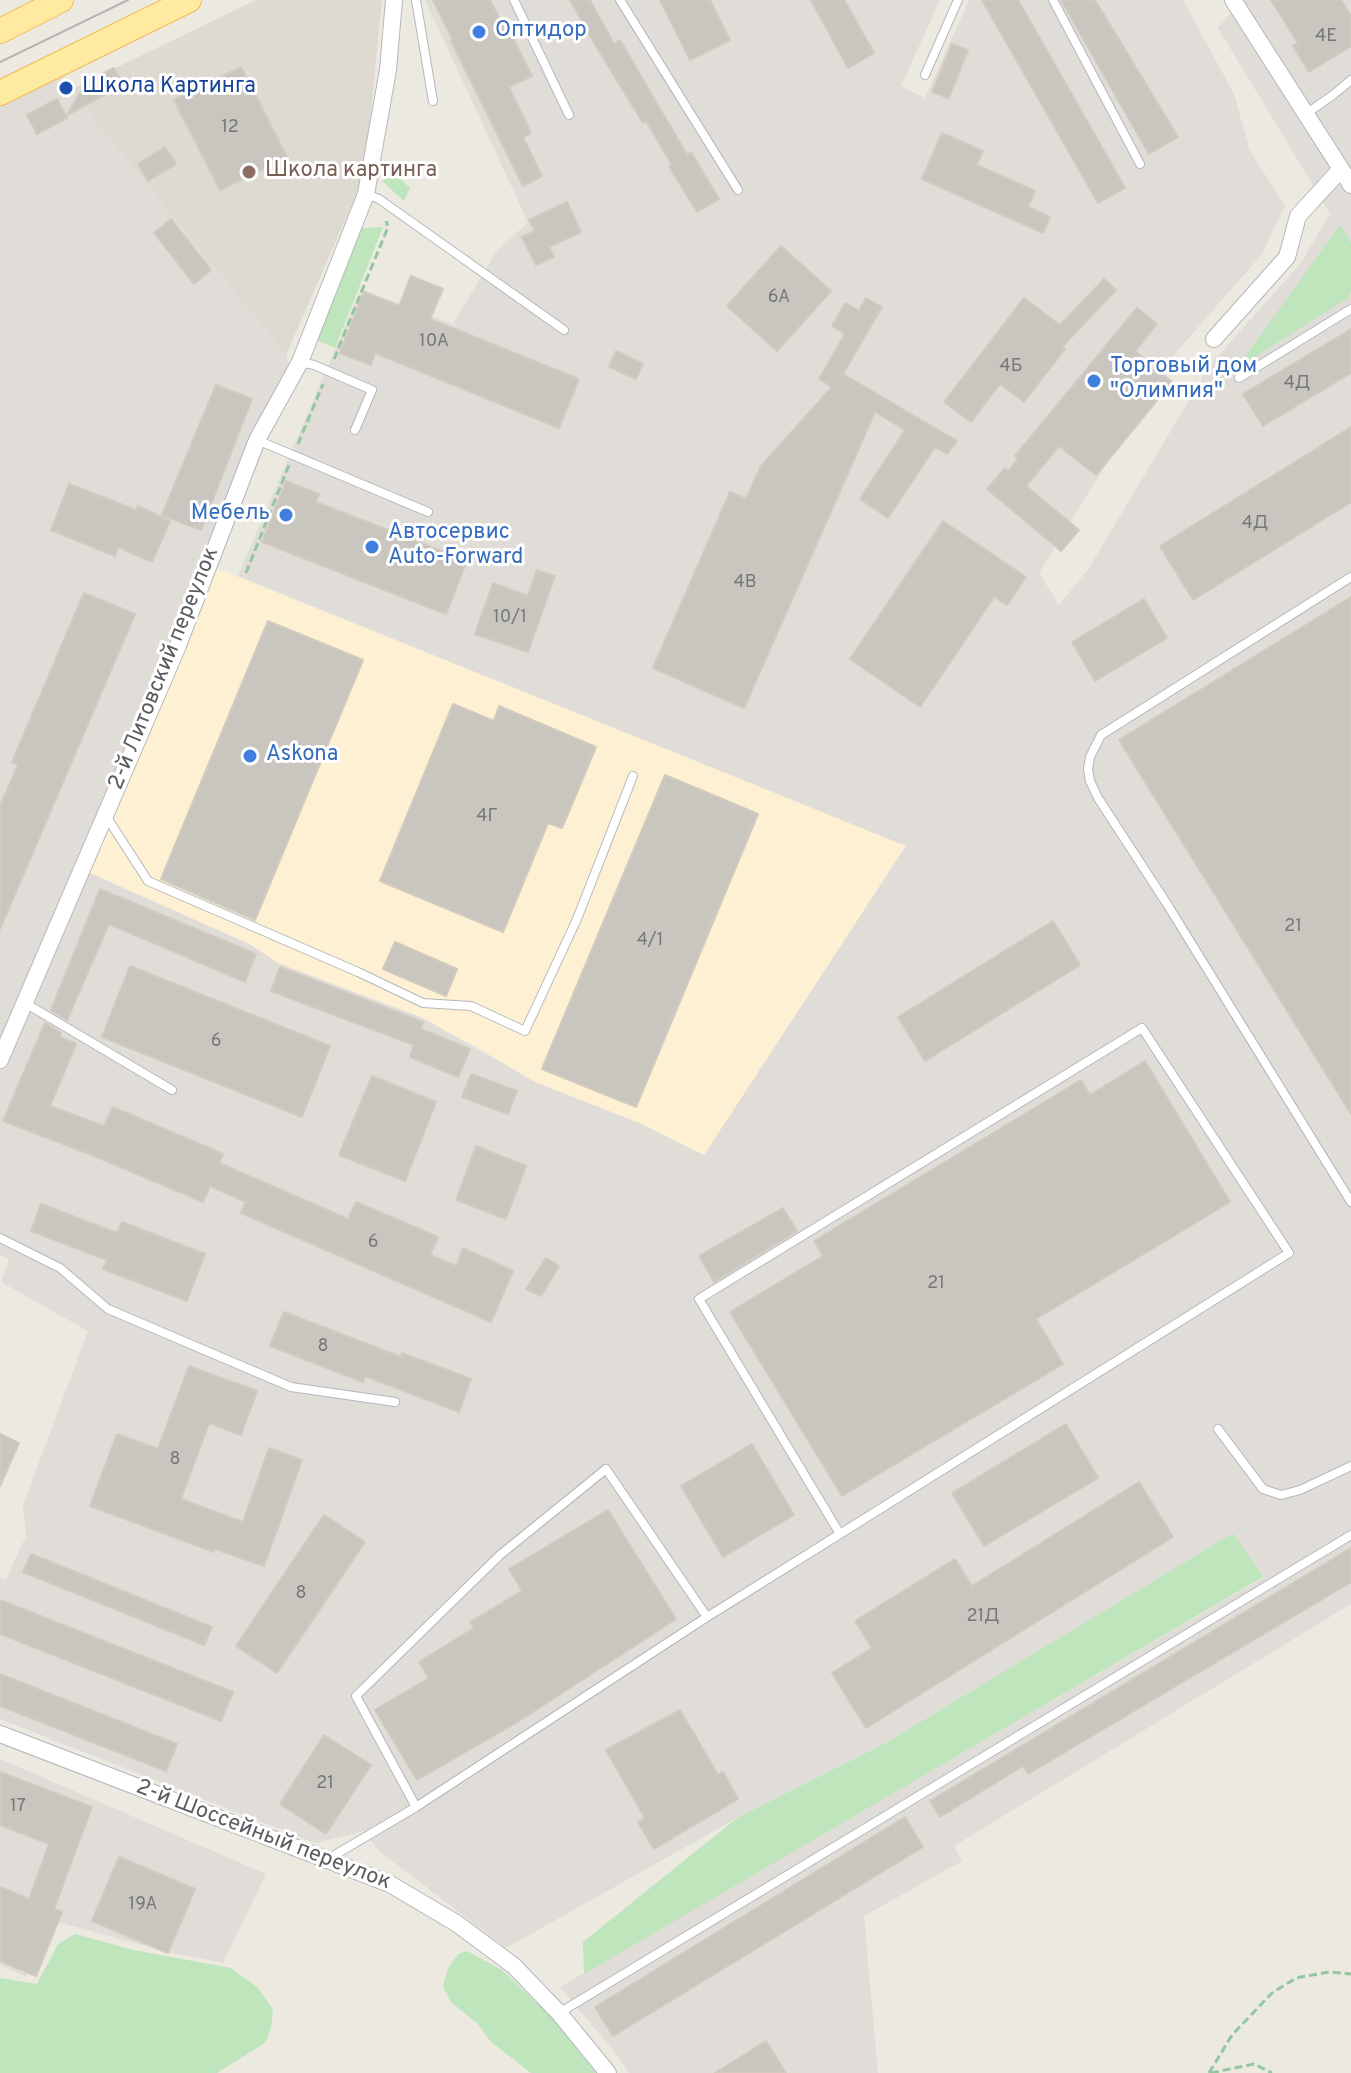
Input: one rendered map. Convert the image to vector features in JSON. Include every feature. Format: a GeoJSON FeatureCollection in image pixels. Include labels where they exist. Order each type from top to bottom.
{"type":"FeatureCollection","features":[{"type":"Feature","properties":{"kind":"main road"},"geometry":{"type":"LineString","coordinates":[[0,31],[61,0]]}},
{"type":"Feature","properties":{"kind":"main road"},"geometry":{"type":"LineString","coordinates":[[0,93],[189,0]]}},
{"type":"Feature","properties":{"kind":"street","name":"2-й Литовский переулок"},"geometry":{"type":"LineString","coordinates":[[1,1056],[177,648],[257,440],[300,362],[366,194],[388,70],[394,0]]}},
{"type":"Feature","properties":{"kind":"street"},"geometry":{"type":"LineString","coordinates":[[1234,1],[1351,185]]}},
{"type":"Feature","properties":{"kind":"street"},"geometry":{"type":"LineString","coordinates":[[1214,339],[1287,257],[1298,216],[1341,169]]}},
{"type":"Feature","properties":{"kind":"street","name":"2-й Шоссейный переулок"},"geometry":{"type":"LineString","coordinates":[[0,1734],[390,1884],[456,1923],[514,1966],[559,2013],[608,2073]]}},
{"type":"Feature","properties":{"kind":"lane"},"geometry":{"type":"LineString","coordinates":[[416,0],[433,101]]}},
{"type":"Feature","properties":{"kind":"lane"},"geometry":{"type":"LineString","coordinates":[[514,0],[569,115]]}},
{"type":"Feature","properties":{"kind":"lane"},"geometry":{"type":"LineString","coordinates":[[620,0],[738,190]]}},
{"type":"Feature","properties":{"kind":"lane"},"geometry":{"type":"LineString","coordinates":[[925,75],[958,0]]}},
{"type":"Feature","properties":{"kind":"lane"},"geometry":{"type":"LineString","coordinates":[[1053,0],[1140,164]]}},
{"type":"Feature","properties":{"kind":"lane"},"geometry":{"type":"LineString","coordinates":[[1306,114],[1351,80]]}},
{"type":"Feature","properties":{"kind":"lane"},"geometry":{"type":"LineString","coordinates":[[366,194],[379,199],[564,330]]}},
{"type":"Feature","properties":{"kind":"lane"},"geometry":{"type":"LineString","coordinates":[[1239,378],[1351,309]]}},
{"type":"Feature","properties":{"kind":"lane"},"geometry":{"type":"LineString","coordinates":[[300,362],[372,390],[355,430]]}},
{"type":"Feature","properties":{"kind":"lane"},"geometry":{"type":"LineString","coordinates":[[257,440],[428,512]]}},
{"type":"Feature","properties":{"kind":"lane"},"geometry":{"type":"LineString","coordinates":[[1351,577],[1101,735],[1088,769],[1098,798],[1351,1202]]}},
{"type":"Feature","properties":{"kind":"lane"},"geometry":{"type":"LineString","coordinates":[[105,815],[148,881],[423,1003],[471,1006],[525,1031],[577,919],[633,776]]}},
{"type":"Feature","properties":{"kind":"lane"},"geometry":{"type":"LineString","coordinates":[[25,1003],[172,1090]]}},
{"type":"Feature","properties":{"kind":"lane"},"geometry":{"type":"LineString","coordinates":[[328,1860],[416,1807],[707,1617],[840,1534],[1289,1253],[1142,1028],[699,1299],[840,1534]]}},
{"type":"Feature","properties":{"kind":"lane"},"geometry":{"type":"LineString","coordinates":[[0,1238],[60,1268],[108,1309],[291,1387],[395,1402]]}},
{"type":"Feature","properties":{"kind":"lane"},"geometry":{"type":"LineString","coordinates":[[1218,1429],[1263,1489],[1281,1495],[1300,1490],[1351,1466]]}},
{"type":"Feature","properties":{"kind":"lane"},"geometry":{"type":"LineString","coordinates":[[416,1807],[356,1696],[500,1555],[606,1469],[707,1617]]}},
{"type":"Feature","properties":{"kind":"lane"},"geometry":{"type":"LineString","coordinates":[[559,2013],[1351,1535]]}},
{"type":"Feature","properties":{"kind":"path"},"geometry":{"type":"LineString","coordinates":[[1210,2073],[1232,2035],[1272,1993],[1296,1978],[1329,1972],[1351,1974]]}},
{"type":"Feature","properties":{"kind":"path"},"geometry":{"type":"LineString","coordinates":[[1210,2073],[1254,2064],[1272,2073]]}},
{"type":"Feature","properties":{"kind":"shaded area","name":"Школа картинга"},"geometry":{"type":"Polygon","coordinates":[[[256,0],[382,0],[367,151],[357,193],[286,355],[93,119],[72,89],[256,0]]]}},
{"type":"Feature","properties":{"kind":"shaded area"},"geometry":{"type":"Polygon","coordinates":[[[425,0],[940,0],[901,86],[925,98],[969,0],[1183,0],[1234,94],[1250,151],[1285,206],[1262,254],[1173,356],[1039,573],[1059,605],[1089,568],[1210,365],[1300,264],[1330,214],[1218,28],[1239,4],[1237,0],[1351,0],[1351,1604],[954,1846],[962,1861],[864,1916],[878,2073],[629,2073],[560,1987],[1263,1578],[1233,1533],[884,1744],[737,1818],[506,1948],[379,1851],[364,1831],[315,1843],[0,1719],[0,1578],[6,1579],[26,1536],[23,1505],[88,1331],[1,1282],[9,1259],[0,1255],[0,93],[56,66],[93,119],[286,355],[294,377],[213,567],[90,873],[249,944],[278,963],[423,1018],[535,1082],[639,1123],[704,1155],[906,846],[238,576],[361,289],[453,324],[496,252],[528,222],[425,0]]]}},
{"type":"Feature","properties":{"kind":"shaded area"},"geometry":{"type":"Polygon","coordinates":[[[213,567],[906,845],[705,1156],[639,1123],[535,1082],[472,1044],[278,963],[249,944],[90,873],[213,567]]]}},
{"type":"Feature","properties":{"kind":"shaded area"},"geometry":{"type":"Polygon","coordinates":[[[0,1759],[266,1874],[223,1963],[168,1952],[54,1921],[26,1977],[0,1965],[0,1759]]]}},
{"type":"Feature","properties":{"kind":"green space"},"geometry":{"type":"Polygon","coordinates":[[[387,166],[410,188],[404,201],[383,182],[387,166]]]}},
{"type":"Feature","properties":{"kind":"green space"},"geometry":{"type":"Polygon","coordinates":[[[1340,225],[1351,243],[1351,291],[1348,298],[1237,368],[1340,225]]]}},
{"type":"Feature","properties":{"kind":"green space"},"geometry":{"type":"Polygon","coordinates":[[[383,227],[335,348],[316,340],[362,228],[383,227]]]}},
{"type":"Feature","properties":{"kind":"green space"},"geometry":{"type":"Polygon","coordinates":[[[1233,1533],[1263,1577],[584,1974],[583,1942],[737,1818],[884,1744],[1233,1533]]]}},
{"type":"Feature","properties":{"kind":"green space"},"geometry":{"type":"Polygon","coordinates":[[[75,1934],[133,1950],[231,1968],[258,1988],[273,2009],[271,2028],[265,2043],[217,2073],[0,2073],[0,1978],[37,1984],[58,1944],[75,1934]]]}},
{"type":"Feature","properties":{"kind":"green space"},"geometry":{"type":"Polygon","coordinates":[[[467,1951],[502,1970],[552,2018],[596,2073],[531,2073],[490,2041],[479,2025],[451,2002],[443,1986],[448,1969],[458,1954],[467,1951]]]}},
{"type":"Feature","properties":{"kind":"building"},"geometry":{"type":"Polygon","coordinates":[[[433,0],[490,0],[504,27],[507,26],[532,76],[509,87],[531,133],[523,137],[542,176],[523,186],[433,0]]]}},
{"type":"Feature","properties":{"kind":"building"},"geometry":{"type":"Polygon","coordinates":[[[570,0],[590,0],[614,44],[620,40],[687,155],[691,152],[719,199],[697,212],[646,121],[643,123],[570,0]]]}},
{"type":"Feature","properties":{"kind":"building"},"geometry":{"type":"Polygon","coordinates":[[[660,0],[710,0],[730,40],[690,60],[660,0]]]}},
{"type":"Feature","properties":{"kind":"building"},"geometry":{"type":"Polygon","coordinates":[[[811,0],[844,0],[874,53],[848,68],[811,0]]]}},
{"type":"Feature","properties":{"kind":"building"},"geometry":{"type":"Polygon","coordinates":[[[982,0],[1018,0],[1125,188],[1098,203],[982,0]]]}},
{"type":"Feature","properties":{"kind":"building"},"geometry":{"type":"Polygon","coordinates":[[[1061,0],[1095,0],[1178,137],[1149,154],[1061,0]]]}},
{"type":"Feature","properties":{"kind":"building"},"geometry":{"type":"Polygon","coordinates":[[[1271,0],[1341,0],[1351,16],[1351,46],[1309,72],[1293,46],[1298,43],[1271,0]]]}},
{"type":"Feature","properties":{"kind":"building"},"geometry":{"type":"Polygon","coordinates":[[[952,44],[968,50],[949,98],[932,92],[952,44]]]}},
{"type":"Feature","properties":{"kind":"building"},"geometry":{"type":"Polygon","coordinates":[[[241,67],[287,157],[220,190],[174,100],[241,67]]]}},
{"type":"Feature","properties":{"kind":"building"},"geometry":{"type":"Polygon","coordinates":[[[114,68],[123,85],[67,115],[86,82],[114,68]]]}},
{"type":"Feature","properties":{"kind":"building"},"geometry":{"type":"Polygon","coordinates":[[[57,99],[67,118],[37,134],[27,115],[57,99]]]}},
{"type":"Feature","properties":{"kind":"building"},"geometry":{"type":"Polygon","coordinates":[[[942,133],[983,151],[977,165],[1035,191],[1028,207],[1050,217],[1043,233],[922,179],[942,133]]]}},
{"type":"Feature","properties":{"kind":"building"},"geometry":{"type":"Polygon","coordinates":[[[165,147],[176,164],[148,181],[138,164],[165,147]]]}},
{"type":"Feature","properties":{"kind":"building"},"geometry":{"type":"Polygon","coordinates":[[[567,202],[581,232],[549,247],[554,257],[536,265],[522,237],[535,231],[529,220],[567,202]]]}},
{"type":"Feature","properties":{"kind":"building"},"geometry":{"type":"Polygon","coordinates":[[[171,219],[211,270],[194,284],[154,233],[171,219]]]}},
{"type":"Feature","properties":{"kind":"building"},"geometry":{"type":"Polygon","coordinates":[[[781,246],[831,291],[777,351],[727,306],[781,246]]]}},
{"type":"Feature","properties":{"kind":"building"},"geometry":{"type":"Polygon","coordinates":[[[411,276],[443,289],[430,319],[579,379],[559,428],[375,353],[371,365],[340,353],[364,292],[399,306],[411,276]]]}},
{"type":"Feature","properties":{"kind":"building"},"geometry":{"type":"Polygon","coordinates":[[[1104,279],[1116,290],[1062,347],[1065,349],[1024,402],[1000,384],[971,422],[944,402],[1024,298],[1060,325],[1104,279]]]}},
{"type":"Feature","properties":{"kind":"building"},"geometry":{"type":"Polygon","coordinates":[[[866,298],[882,307],[843,374],[957,441],[947,454],[935,447],[888,518],[860,499],[905,430],[875,412],[744,708],[653,668],[730,492],[746,499],[761,466],[832,387],[819,379],[845,334],[832,326],[845,303],[859,311],[866,298]]]}},
{"type":"Feature","properties":{"kind":"building"},"geometry":{"type":"Polygon","coordinates":[[[1137,308],[1157,324],[1135,351],[1172,382],[1096,475],[1059,446],[1026,486],[1079,530],[1061,551],[987,489],[1005,468],[1009,471],[1018,458],[1015,456],[1137,308]]]}},
{"type":"Feature","properties":{"kind":"building"},"geometry":{"type":"Polygon","coordinates":[[[1351,329],[1351,373],[1263,426],[1243,394],[1351,329]]]}},
{"type":"Feature","properties":{"kind":"building"},"geometry":{"type":"Polygon","coordinates":[[[616,351],[643,364],[636,379],[609,367],[616,351]]]}},
{"type":"Feature","properties":{"kind":"building"},"geometry":{"type":"Polygon","coordinates":[[[216,385],[252,399],[201,530],[162,515],[216,385]]]}},
{"type":"Feature","properties":{"kind":"building"},"geometry":{"type":"Polygon","coordinates":[[[1351,427],[1351,502],[1193,600],[1160,546],[1351,427]]]}},
{"type":"Feature","properties":{"kind":"building"},"geometry":{"type":"Polygon","coordinates":[[[286,481],[319,494],[316,502],[467,561],[446,614],[262,542],[286,481]]]}},
{"type":"Feature","properties":{"kind":"building"},"geometry":{"type":"Polygon","coordinates":[[[69,484],[136,510],[138,506],[170,521],[152,562],[118,547],[115,556],[51,530],[69,484]]]}},
{"type":"Feature","properties":{"kind":"building"},"geometry":{"type":"Polygon","coordinates":[[[943,521],[1026,577],[1007,605],[994,597],[920,707],[850,659],[943,521]]]}},
{"type":"Feature","properties":{"kind":"building"},"geometry":{"type":"Polygon","coordinates":[[[537,570],[555,576],[528,652],[475,634],[493,583],[528,596],[537,570]]]}},
{"type":"Feature","properties":{"kind":"building"},"geometry":{"type":"Polygon","coordinates":[[[84,593],[135,614],[0,929],[0,806],[18,765],[12,762],[84,593]]]}},
{"type":"Feature","properties":{"kind":"building"},"geometry":{"type":"Polygon","coordinates":[[[1351,597],[1351,1114],[1119,740],[1351,597]]]}},
{"type":"Feature","properties":{"kind":"building"},"geometry":{"type":"Polygon","coordinates":[[[1144,599],[1167,638],[1095,681],[1072,642],[1144,599]]]}},
{"type":"Feature","properties":{"kind":"building"},"geometry":{"type":"Polygon","coordinates":[[[268,621],[363,660],[255,920],[161,879],[268,621]]]}},
{"type":"Feature","properties":{"kind":"building"},"geometry":{"type":"Polygon","coordinates":[[[453,704],[494,721],[499,706],[596,747],[562,828],[548,823],[503,932],[380,881],[453,704]]]}},
{"type":"Feature","properties":{"kind":"building"},"geometry":{"type":"Polygon","coordinates":[[[665,775],[758,814],[636,1107],[542,1069],[665,775]]]}},
{"type":"Feature","properties":{"kind":"building"},"geometry":{"type":"Polygon","coordinates":[[[100,889],[256,954],[245,982],[109,924],[67,1020],[51,1010],[100,889]]]}},
{"type":"Feature","properties":{"kind":"building"},"geometry":{"type":"Polygon","coordinates":[[[1053,921],[1080,965],[925,1061],[898,1017],[1053,921]]]}},
{"type":"Feature","properties":{"kind":"building"},"geometry":{"type":"Polygon","coordinates":[[[395,942],[457,969],[446,996],[383,969],[395,942]]]}},
{"type":"Feature","properties":{"kind":"building"},"geometry":{"type":"Polygon","coordinates":[[[130,966],[330,1046],[302,1117],[102,1037],[130,966]]]}},
{"type":"Feature","properties":{"kind":"building"},"geometry":{"type":"Polygon","coordinates":[[[280,967],[423,1022],[421,1029],[470,1049],[458,1077],[410,1057],[414,1045],[271,991],[280,967]]]}},
{"type":"Feature","properties":{"kind":"building"},"geometry":{"type":"Polygon","coordinates":[[[45,1023],[61,1033],[60,1037],[76,1044],[50,1106],[104,1126],[113,1107],[223,1154],[219,1163],[348,1219],[356,1202],[438,1237],[430,1255],[456,1266],[463,1248],[513,1271],[491,1322],[241,1213],[246,1202],[210,1186],[203,1202],[3,1121],[45,1023]]]}},
{"type":"Feature","properties":{"kind":"building"},"geometry":{"type":"Polygon","coordinates":[[[1145,1061],[1230,1202],[1036,1319],[1063,1364],[842,1496],[730,1312],[823,1256],[814,1241],[1081,1080],[1090,1095],[1145,1061]]]}},
{"type":"Feature","properties":{"kind":"building"},"geometry":{"type":"Polygon","coordinates":[[[471,1074],[517,1091],[508,1114],[462,1097],[471,1074]]]}},
{"type":"Feature","properties":{"kind":"building"},"geometry":{"type":"Polygon","coordinates":[[[372,1076],[436,1102],[405,1181],[339,1155],[372,1076]]]}},
{"type":"Feature","properties":{"kind":"building"},"geometry":{"type":"Polygon","coordinates":[[[476,1146],[526,1166],[506,1219],[456,1200],[476,1146]]]}},
{"type":"Feature","properties":{"kind":"building"},"geometry":{"type":"Polygon","coordinates":[[[41,1204],[117,1233],[122,1222],[205,1254],[187,1301],[103,1269],[107,1260],[31,1231],[41,1204]]]}},
{"type":"Feature","properties":{"kind":"building"},"geometry":{"type":"Polygon","coordinates":[[[783,1208],[797,1231],[714,1282],[699,1256],[783,1208]]]}},
{"type":"Feature","properties":{"kind":"building"},"geometry":{"type":"Polygon","coordinates":[[[546,1258],[559,1266],[541,1296],[526,1289],[546,1258]]]}},
{"type":"Feature","properties":{"kind":"building"},"geometry":{"type":"Polygon","coordinates":[[[284,1312],[401,1357],[402,1353],[471,1379],[459,1412],[365,1376],[363,1382],[270,1346],[284,1312]]]}},
{"type":"Feature","properties":{"kind":"building"},"geometry":{"type":"Polygon","coordinates":[[[189,1366],[257,1391],[241,1435],[209,1423],[181,1499],[243,1522],[269,1448],[302,1460],[264,1566],[215,1549],[214,1552],[90,1506],[117,1434],[158,1449],[189,1366]]]}},
{"type":"Feature","properties":{"kind":"building"},"geometry":{"type":"Polygon","coordinates":[[[1066,1424],[1098,1478],[984,1546],[952,1493],[1066,1424]]]}},
{"type":"Feature","properties":{"kind":"building"},"geometry":{"type":"Polygon","coordinates":[[[0,1434],[19,1443],[0,1486],[0,1434]]]}},
{"type":"Feature","properties":{"kind":"building"},"geometry":{"type":"Polygon","coordinates":[[[752,1444],[794,1515],[723,1557],[681,1486],[752,1444]]]}},
{"type":"Feature","properties":{"kind":"building"},"geometry":{"type":"Polygon","coordinates":[[[1139,1482],[1173,1537],[866,1728],[832,1673],[872,1648],[855,1621],[955,1559],[972,1586],[1139,1482]]]}},
{"type":"Feature","properties":{"kind":"building"},"geometry":{"type":"Polygon","coordinates":[[[608,1510],[676,1619],[519,1721],[417,1780],[375,1710],[429,1678],[419,1662],[474,1628],[470,1622],[522,1591],[509,1569],[608,1510]]]}},
{"type":"Feature","properties":{"kind":"building"},"geometry":{"type":"Polygon","coordinates":[[[324,1515],[365,1542],[277,1673],[236,1646],[324,1515]]]}},
{"type":"Feature","properties":{"kind":"building"},"geometry":{"type":"Polygon","coordinates":[[[1351,1548],[1351,1582],[1028,1774],[1023,1766],[940,1817],[930,1801],[1351,1548]]]}},
{"type":"Feature","properties":{"kind":"building"},"geometry":{"type":"Polygon","coordinates":[[[31,1554],[212,1627],[204,1645],[23,1572],[31,1554]]]}},
{"type":"Feature","properties":{"kind":"building"},"geometry":{"type":"Polygon","coordinates":[[[0,1600],[233,1692],[221,1721],[0,1634],[0,1600]]]}},
{"type":"Feature","properties":{"kind":"building"},"geometry":{"type":"Polygon","coordinates":[[[0,1674],[177,1744],[166,1771],[0,1706],[0,1674]]]}},
{"type":"Feature","properties":{"kind":"building"},"geometry":{"type":"Polygon","coordinates":[[[680,1710],[718,1775],[723,1772],[738,1799],[654,1849],[638,1822],[645,1818],[606,1750],[680,1710]]]}},
{"type":"Feature","properties":{"kind":"building"},"geometry":{"type":"Polygon","coordinates":[[[324,1735],[371,1765],[326,1834],[280,1804],[324,1735]]]}},
{"type":"Feature","properties":{"kind":"building"},"geometry":{"type":"Polygon","coordinates":[[[0,1772],[92,1807],[54,1909],[62,1912],[36,1976],[0,1961],[0,1887],[29,1899],[49,1844],[0,1825],[0,1772]]]}},
{"type":"Feature","properties":{"kind":"building"},"geometry":{"type":"Polygon","coordinates":[[[905,1817],[923,1847],[613,2036],[595,2007],[905,1817]]]}},
{"type":"Feature","properties":{"kind":"building"},"geometry":{"type":"Polygon","coordinates":[[[119,1857],[195,1889],[168,1953],[92,1921],[119,1857]]]}},
{"type":"Feature","properties":{"kind":"building"},"geometry":{"type":"Polygon","coordinates":[[[766,2041],[786,2073],[715,2073],[766,2041]]]}},
{"type":"Feature","properties":{"kind":"tram line"},"geometry":{"type":"LineString","coordinates":[[0,62],[128,0]]}},
{"type":"Feature","properties":{"kind":"place","name":"Оптидор"},"geometry":{"type":"Point","coordinates":[479,32]}},
{"type":"Feature","properties":{"kind":"place","name":"Школа Картинга"},"geometry":{"type":"Point","coordinates":[66,88]}},
{"type":"Feature","properties":{"kind":"place","name":"Школа картинга"},"geometry":{"type":"Point","coordinates":[249,172]}},
{"type":"Feature","properties":{"kind":"place","name":"Торговый дом \"Олимпия\""},"geometry":{"type":"Point","coordinates":[1094,381]}},
{"type":"Feature","properties":{"kind":"place","name":"Мебель"},"geometry":{"type":"Point","coordinates":[286,515]}},
{"type":"Feature","properties":{"kind":"place","name":"Автосервис Auto-Forward"},"geometry":{"type":"Point","coordinates":[372,547]}},
{"type":"Feature","properties":{"kind":"place","name":"Askona"},"geometry":{"type":"Point","coordinates":[250,756]}}]}
